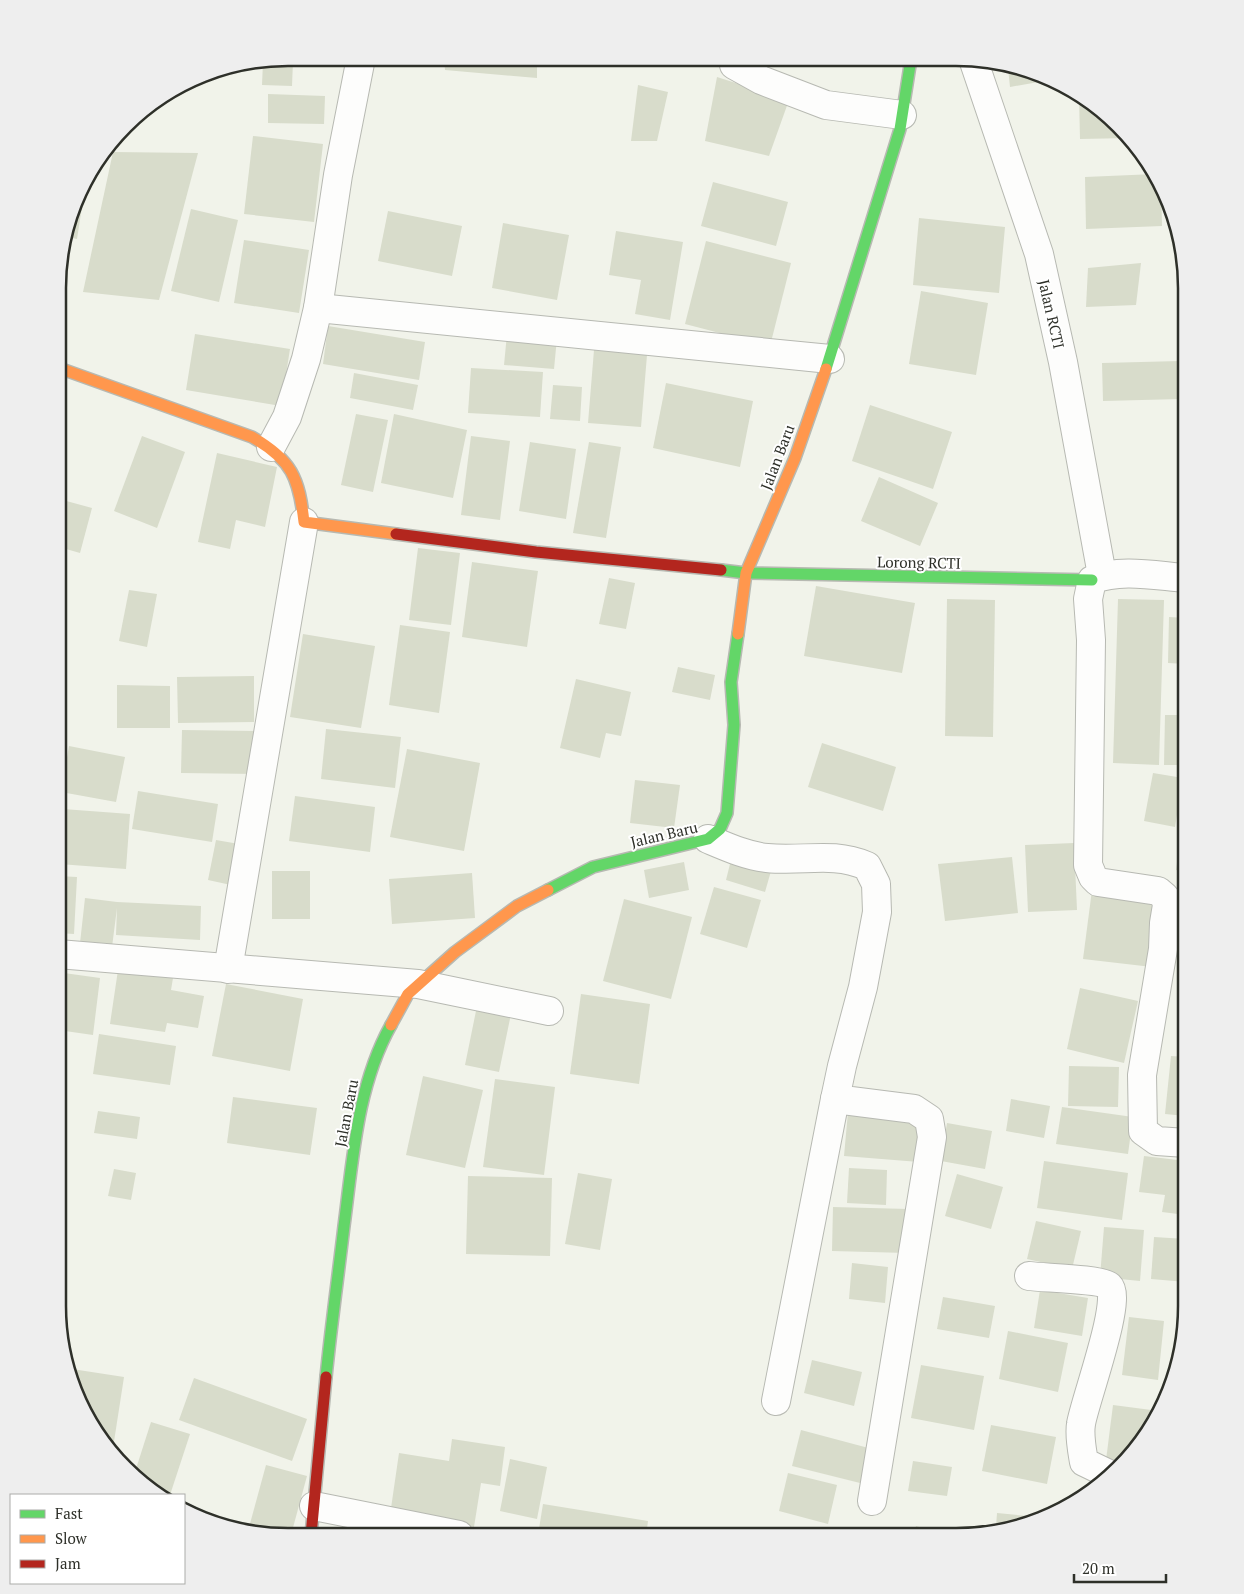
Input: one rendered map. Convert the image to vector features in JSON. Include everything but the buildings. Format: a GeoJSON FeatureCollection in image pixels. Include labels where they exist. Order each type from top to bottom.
{"type":"FeatureCollection","features":[{"type":"Feature","properties":{"kind":"street"},"geometry":{"type":"LineString","coordinates":[[271,447],[287,417],[306,359],[318,308],[338,175],[359,66]]}},
{"type":"Feature","properties":{"kind":"street"},"geometry":{"type":"LineString","coordinates":[[736,66],[761,80],[826,105],[902,115]]}},
{"type":"Feature","properties":{"kind":"street","name":"Jalan Baru"},"geometry":{"type":"LineString","coordinates":[[312,1528],[326,1369],[355,1139],[365,1089],[377,1050],[408,994],[455,952],[517,906],[562,881],[594,867],[708,839],[720,829],[727,813],[730,792],[734,725],[731,682],[746,573],[795,458],[830,359],[902,115],[910,66]]}},
{"type":"Feature","properties":{"kind":"street","name":"Jalan RCTI"},"geometry":{"type":"LineString","coordinates":[[976,67],[1039,254],[1064,362],[1097,578],[1088,599],[1091,640],[1088,865],[1093,877],[1098,882],[1158,891],[1165,897],[1167,905],[1163,949],[1142,1075],[1142,1131],[1157,1141],[1178,1142]]}},
{"type":"Feature","properties":{"kind":"street"},"geometry":{"type":"LineString","coordinates":[[318,308],[830,359]]}},
{"type":"Feature","properties":{"kind":"street"},"geometry":{"type":"LineString","coordinates":[[66,371],[252,437],[280,453],[296,475],[304,522],[228,969]]}},
{"type":"Feature","properties":{"kind":"street","name":"Lorong RCTI"},"geometry":{"type":"LineString","coordinates":[[304,522],[536,552],[746,573],[1097,578]]}},
{"type":"Feature","properties":{"kind":"street"},"geometry":{"type":"LineString","coordinates":[[1097,578],[1140,574],[1178,577]]}},
{"type":"Feature","properties":{"kind":"street"},"geometry":{"type":"LineString","coordinates":[[708,839],[754,856],[768,858],[848,858],[867,866],[876,884],[877,912],[863,988],[835,1099],[776,1401]]}},
{"type":"Feature","properties":{"kind":"street"},"geometry":{"type":"LineString","coordinates":[[66,955],[418,984],[549,1011]]}},
{"type":"Feature","properties":{"kind":"street"},"geometry":{"type":"LineString","coordinates":[[835,1099],[914,1109],[929,1119],[932,1137],[872,1502]]}},
{"type":"Feature","properties":{"kind":"street"},"geometry":{"type":"LineString","coordinates":[[1029,1276],[1097,1282],[1109,1286],[1113,1293],[1106,1333],[1080,1425],[1084,1462],[1104,1471]]}},
{"type":"Feature","properties":{"kind":"street"},"geometry":{"type":"LineString","coordinates":[[314,1506],[424,1528]]}},
{"type":"Feature","properties":{"kind":"traffic: fast"},"geometry":{"type":"LineString","coordinates":[[826,369],[900,129],[910,66]]}},
{"type":"Feature","properties":{"kind":"traffic: fast"},"geometry":{"type":"LineString","coordinates":[[721,570],[746,573],[1092,580]]}},
{"type":"Feature","properties":{"kind":"traffic: fast"},"geometry":{"type":"LineString","coordinates":[[548,890],[593,867],[708,839],[720,829],[727,813],[734,725],[731,682],[738,634]]}},
{"type":"Feature","properties":{"kind":"traffic: fast"},"geometry":{"type":"LineString","coordinates":[[326,1377],[350,1174],[358,1123],[371,1073],[391,1025]]}},
{"type":"Feature","properties":{"kind":"traffic: slow"},"geometry":{"type":"LineString","coordinates":[[738,634],[746,573],[795,458],[826,369]]}},
{"type":"Feature","properties":{"kind":"traffic: slow"},"geometry":{"type":"LineString","coordinates":[[66,371],[252,437],[266,445],[285,462],[296,482],[304,522],[396,534]]}},
{"type":"Feature","properties":{"kind":"traffic: slow"},"geometry":{"type":"LineString","coordinates":[[391,1025],[408,994],[455,952],[517,906],[548,890]]}},
{"type":"Feature","properties":{"kind":"traffic: jam"},"geometry":{"type":"LineString","coordinates":[[396,534],[536,552],[721,570]]}},
{"type":"Feature","properties":{"kind":"traffic: jam"},"geometry":{"type":"LineString","coordinates":[[312,1528],[326,1377]]}}]}
